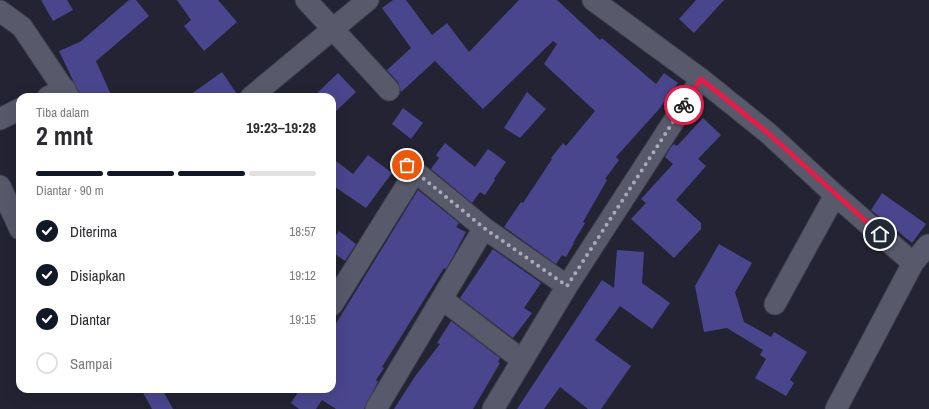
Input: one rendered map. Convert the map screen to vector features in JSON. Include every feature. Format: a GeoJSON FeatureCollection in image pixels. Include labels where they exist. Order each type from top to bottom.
{"type":"FeatureCollection","features":[{"type":"Feature","properties":{"kind":"street"},"geometry":{"type":"LineString","coordinates":[[306,0],[389,90]]}},
{"type":"Feature","properties":{"kind":"street"},"geometry":{"type":"LineString","coordinates":[[256,93],[368,0]]}},
{"type":"Feature","properties":{"kind":"street"},"geometry":{"type":"LineString","coordinates":[[593,0],[701,79],[768,133],[835,195],[913,263]]}},
{"type":"Feature","properties":{"kind":"street"},"geometry":{"type":"LineString","coordinates":[[0,11],[22,27],[60,93]]}},
{"type":"Feature","properties":{"kind":"street"},"geometry":{"type":"LineString","coordinates":[[493,409],[567,286],[701,79]]}},
{"type":"Feature","properties":{"kind":"street"},"geometry":{"type":"LineString","coordinates":[[0,118],[16,112]]}},
{"type":"Feature","properties":{"kind":"street"},"geometry":{"type":"LineString","coordinates":[[336,298],[411,168],[484,228],[567,286]]}},
{"type":"Feature","properties":{"kind":"street"},"geometry":{"type":"LineString","coordinates":[[0,186],[16,220]]}},
{"type":"Feature","properties":{"kind":"street"},"geometry":{"type":"LineString","coordinates":[[775,304],[835,195]]}},
{"type":"Feature","properties":{"kind":"street"},"geometry":{"type":"LineString","coordinates":[[376,409],[484,228]]}},
{"type":"Feature","properties":{"kind":"street"},"geometry":{"type":"LineString","coordinates":[[836,409],[913,263],[929,245]]}},
{"type":"Feature","properties":{"kind":"street"},"geometry":{"type":"LineString","coordinates":[[442,298],[522,360]]}},
{"type":"Feature","properties":{"kind":"building"},"geometry":{"type":"Polygon","coordinates":[[[41,0],[67,0],[73,10],[53,21],[41,0]]]}},
{"type":"Feature","properties":{"kind":"building"},"geometry":{"type":"Polygon","coordinates":[[[129,0],[136,0],[149,16],[96,61],[110,93],[79,93],[59,51],[80,42],[129,0]]]}},
{"type":"Feature","properties":{"kind":"building"},"geometry":{"type":"Polygon","coordinates":[[[177,0],[218,0],[237,22],[204,51],[184,26],[191,20],[177,0]]]}},
{"type":"Feature","properties":{"kind":"building"},"geometry":{"type":"Polygon","coordinates":[[[393,0],[406,0],[432,35],[447,23],[469,52],[519,0],[557,0],[600,40],[602,38],[656,84],[664,73],[678,83],[660,108],[616,157],[619,160],[605,179],[607,180],[583,222],[585,223],[574,243],[566,257],[562,255],[556,264],[504,227],[521,202],[523,203],[552,159],[551,158],[563,143],[566,146],[595,111],[544,64],[557,44],[553,41],[483,109],[435,61],[401,92],[398,82],[387,70],[411,48],[382,8],[393,0]]]}},
{"type":"Feature","properties":{"kind":"building"},"geometry":{"type":"Polygon","coordinates":[[[696,0],[724,0],[694,33],[679,19],[696,0]]]}},
{"type":"Feature","properties":{"kind":"building"},"geometry":{"type":"Polygon","coordinates":[[[222,72],[236,93],[193,93],[222,72]]]}},
{"type":"Feature","properties":{"kind":"building"},"geometry":{"type":"Polygon","coordinates":[[[338,73],[356,92],[336,111],[336,93],[317,93],[338,73]]]}},
{"type":"Feature","properties":{"kind":"building"},"geometry":{"type":"Polygon","coordinates":[[[527,92],[546,109],[520,138],[504,128],[527,92]]]}},
{"type":"Feature","properties":{"kind":"building"},"geometry":{"type":"Polygon","coordinates":[[[403,108],[423,123],[411,139],[392,124],[403,108]]]}},
{"type":"Feature","properties":{"kind":"building"},"geometry":{"type":"Polygon","coordinates":[[[703,118],[721,135],[698,159],[706,166],[676,200],[701,223],[701,229],[674,258],[631,219],[646,203],[641,199],[673,164],[665,157],[671,147],[674,144],[677,146],[703,118]]]}},
{"type":"Feature","properties":{"kind":"building"},"geometry":{"type":"Polygon","coordinates":[[[445,143],[475,167],[488,149],[506,162],[485,195],[480,192],[472,203],[431,169],[439,158],[436,155],[445,143]]]}},
{"type":"Feature","properties":{"kind":"building"},"geometry":{"type":"Polygon","coordinates":[[[368,155],[392,173],[366,208],[336,188],[336,161],[353,174],[368,155]]]}},
{"type":"Feature","properties":{"kind":"building"},"geometry":{"type":"Polygon","coordinates":[[[418,190],[459,223],[456,227],[466,232],[446,269],[444,268],[382,367],[384,368],[376,380],[378,382],[364,409],[336,409],[322,400],[316,409],[299,409],[291,403],[297,393],[336,393],[336,323],[418,190]]]}},
{"type":"Feature","properties":{"kind":"building"},"geometry":{"type":"Polygon","coordinates":[[[882,193],[926,224],[912,243],[871,210],[882,193]]]}},
{"type":"Feature","properties":{"kind":"building"},"geometry":{"type":"Polygon","coordinates":[[[339,231],[356,244],[345,261],[336,255],[336,235],[339,231]]]}},
{"type":"Feature","properties":{"kind":"building"},"geometry":{"type":"Polygon","coordinates":[[[719,244],[752,263],[735,292],[744,322],[771,337],[774,332],[807,352],[790,380],[794,383],[786,396],[755,378],[766,359],[760,355],[763,350],[727,328],[704,332],[695,286],[719,244]]]}},
{"type":"Feature","properties":{"kind":"building"},"geometry":{"type":"Polygon","coordinates":[[[493,249],[541,283],[524,308],[532,313],[513,338],[460,298],[493,249]]]}},
{"type":"Feature","properties":{"kind":"building"},"geometry":{"type":"Polygon","coordinates":[[[617,250],[644,252],[642,283],[670,303],[652,329],[620,306],[595,340],[631,366],[601,409],[588,409],[560,387],[544,409],[517,409],[602,280],[614,288],[617,250]]]}},
{"type":"Feature","properties":{"kind":"building"},"geometry":{"type":"Polygon","coordinates":[[[451,321],[500,358],[498,362],[500,363],[473,409],[394,409],[416,375],[440,344],[437,343],[451,321]]]}},
{"type":"Feature","properties":{"kind":"building"},"geometry":{"type":"Polygon","coordinates":[[[143,393],[164,393],[173,409],[152,409],[143,393]]]}},
{"type":"Feature","properties":{"kind":"way so far"},"geometry":{"type":"LineString","coordinates":[[407,165],[484,228],[567,286],[684,105]]}},
{"type":"Feature","properties":{"kind":"route"},"geometry":{"type":"LineString","coordinates":[[684,105],[701,79],[768,133],[880,234]]}}]}
